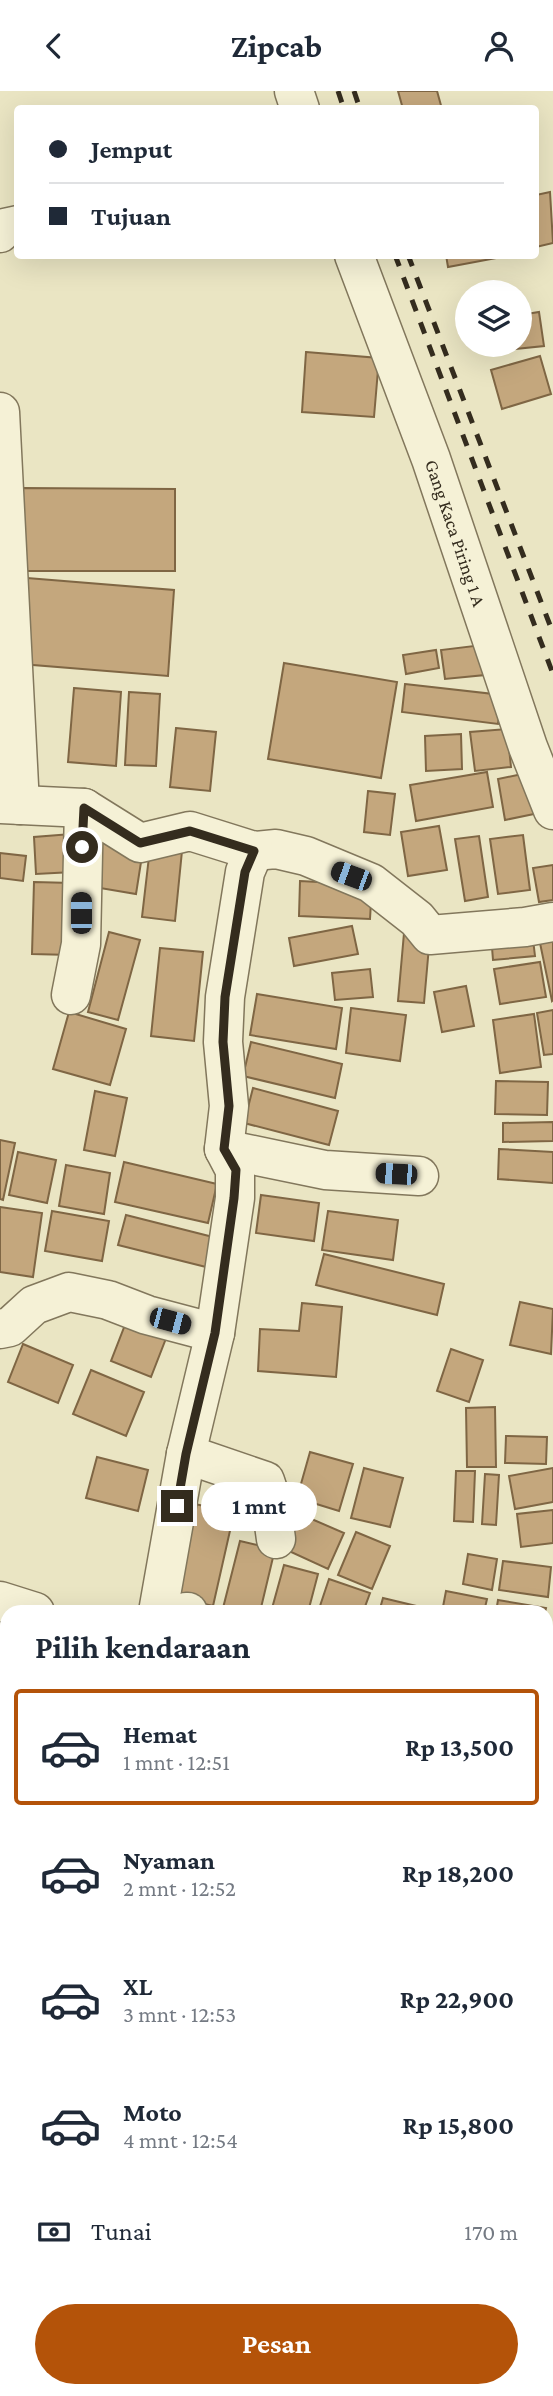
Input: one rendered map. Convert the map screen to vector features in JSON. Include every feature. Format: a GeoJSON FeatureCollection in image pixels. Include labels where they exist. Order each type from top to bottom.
{"type":"FeatureCollection","features":[{"type":"Feature","properties":{"kind":"street","name":"Gang Kaca Piring 1 A"},"geometry":{"type":"LineString","coordinates":[[356,259],[431,459],[528,747],[553,810]]}},
{"type":"Feature","properties":{"kind":"street"},"geometry":{"type":"LineString","coordinates":[[0,412],[10,804],[84,808],[140,843],[190,831],[254,851],[276,849],[306,856],[371,883],[417,919],[430,935],[553,922]]}},
{"type":"Feature","properties":{"kind":"street"},"geometry":{"type":"LineString","coordinates":[[71,995],[81,944],[84,808]]}},
{"type":"Feature","properties":{"kind":"street"},"geometry":{"type":"LineString","coordinates":[[159,1605],[186,1454],[215,1333],[234,1198],[236,1170],[224,1149],[229,1106],[223,1042],[225,997],[245,872],[254,851]]}},
{"type":"Feature","properties":{"kind":"street"},"geometry":{"type":"LineString","coordinates":[[224,1149],[325,1170],[419,1175]]}},
{"type":"Feature","properties":{"kind":"street"},"geometry":{"type":"LineString","coordinates":[[0,1329],[10,1327],[34,1305],[69,1292],[107,1300],[147,1315],[215,1333]]}},
{"type":"Feature","properties":{"kind":"street"},"geometry":{"type":"LineString","coordinates":[[186,1454],[265,1481],[270,1496],[275,1539]]}},
{"type":"Feature","properties":{"kind":"building"},"geometry":{"type":"Polygon","coordinates":[[[398,91],[437,91],[441,105],[402,105],[398,91]]]}},
{"type":"Feature","properties":{"kind":"building"},"geometry":{"type":"Polygon","coordinates":[[[550,192],[553,243],[539,246],[539,194],[550,192]]]}},
{"type":"Feature","properties":{"kind":"building"},"geometry":{"type":"Polygon","coordinates":[[[447,259],[491,259],[448,267],[447,259]]]}},
{"type":"Feature","properties":{"kind":"building"},"geometry":{"type":"Polygon","coordinates":[[[539,312],[544,346],[532,347],[532,313],[539,312]]]}},
{"type":"Feature","properties":{"kind":"building"},"geometry":{"type":"Polygon","coordinates":[[[306,352],[379,358],[374,417],[302,412],[306,352]]]}},
{"type":"Feature","properties":{"kind":"building"},"geometry":{"type":"Polygon","coordinates":[[[540,356],[551,394],[502,409],[491,370],[540,356]]]}},
{"type":"Feature","properties":{"kind":"building"},"geometry":{"type":"Polygon","coordinates":[[[23,488],[175,489],[175,571],[23,571],[23,488]]]}},
{"type":"Feature","properties":{"kind":"building"},"geometry":{"type":"Polygon","coordinates":[[[27,578],[174,590],[168,676],[21,664],[27,578]]]}},
{"type":"Feature","properties":{"kind":"building"},"geometry":{"type":"Polygon","coordinates":[[[482,645],[485,675],[445,679],[441,650],[482,645]]]}},
{"type":"Feature","properties":{"kind":"building"},"geometry":{"type":"Polygon","coordinates":[[[436,650],[439,668],[406,674],[403,655],[436,650]]]}},
{"type":"Feature","properties":{"kind":"building"},"geometry":{"type":"Polygon","coordinates":[[[284,663],[397,682],[381,778],[268,759],[284,663]]]}},
{"type":"Feature","properties":{"kind":"building"},"geometry":{"type":"Polygon","coordinates":[[[405,684],[502,695],[498,724],[402,712],[405,684]]]}},
{"type":"Feature","properties":{"kind":"building"},"geometry":{"type":"Polygon","coordinates":[[[74,688],[121,692],[116,766],[68,762],[74,688]]]}},
{"type":"Feature","properties":{"kind":"building"},"geometry":{"type":"Polygon","coordinates":[[[129,692],[160,694],[156,766],[125,765],[129,692]]]}},
{"type":"Feature","properties":{"kind":"building"},"geometry":{"type":"Polygon","coordinates":[[[176,728],[216,732],[210,791],[170,787],[176,728]]]}},
{"type":"Feature","properties":{"kind":"building"},"geometry":{"type":"Polygon","coordinates":[[[507,729],[511,767],[475,771],[470,732],[507,729]]]}},
{"type":"Feature","properties":{"kind":"building"},"geometry":{"type":"Polygon","coordinates":[[[461,734],[462,769],[426,771],[425,736],[461,734]]]}},
{"type":"Feature","properties":{"kind":"building"},"geometry":{"type":"Polygon","coordinates":[[[487,772],[493,807],[416,821],[410,785],[487,772]]]}},
{"type":"Feature","properties":{"kind":"building"},"geometry":{"type":"Polygon","coordinates":[[[532,772],[539,813],[505,820],[498,779],[532,772]]]}},
{"type":"Feature","properties":{"kind":"building"},"geometry":{"type":"Polygon","coordinates":[[[368,791],[395,794],[390,835],[364,832],[368,791]]]}},
{"type":"Feature","properties":{"kind":"building"},"geometry":{"type":"Polygon","coordinates":[[[439,826],[447,870],[408,876],[401,832],[439,826]]]}},
{"type":"Feature","properties":{"kind":"building"},"geometry":{"type":"Polygon","coordinates":[[[71,834],[73,872],[36,874],[34,837],[71,834]]]}},
{"type":"Feature","properties":{"kind":"building"},"geometry":{"type":"Polygon","coordinates":[[[523,835],[530,890],[498,894],[490,839],[523,835]]]}},
{"type":"Feature","properties":{"kind":"building"},"geometry":{"type":"Polygon","coordinates":[[[479,836],[488,897],[465,901],[455,839],[479,836]]]}},
{"type":"Feature","properties":{"kind":"building"},"geometry":{"type":"Polygon","coordinates":[[[102,837],[144,843],[136,894],[94,887],[102,837]]]}},
{"type":"Feature","properties":{"kind":"building"},"geometry":{"type":"Polygon","coordinates":[[[150,848],[182,851],[175,921],[142,917],[150,848]]]}},
{"type":"Feature","properties":{"kind":"building"},"geometry":{"type":"Polygon","coordinates":[[[0,853],[26,856],[23,881],[0,878],[0,853]]]}},
{"type":"Feature","properties":{"kind":"building"},"geometry":{"type":"Polygon","coordinates":[[[553,865],[553,900],[539,902],[533,868],[553,865]]]}},
{"type":"Feature","properties":{"kind":"building"},"geometry":{"type":"Polygon","coordinates":[[[300,881],[372,885],[370,919],[299,916],[300,881]]]}},
{"type":"Feature","properties":{"kind":"building"},"geometry":{"type":"Polygon","coordinates":[[[34,882],[72,883],[71,955],[32,954],[34,882]]]}},
{"type":"Feature","properties":{"kind":"building"},"geometry":{"type":"Polygon","coordinates":[[[352,926],[358,954],[294,966],[289,938],[352,926]]]}},
{"type":"Feature","properties":{"kind":"building"},"geometry":{"type":"Polygon","coordinates":[[[532,931],[535,956],[493,960],[491,935],[532,931]]]}},
{"type":"Feature","properties":{"kind":"building"},"geometry":{"type":"Polygon","coordinates":[[[109,932],[140,940],[118,1020],[88,1012],[109,932]]]}},
{"type":"Feature","properties":{"kind":"building"},"geometry":{"type":"Polygon","coordinates":[[[404,933],[430,935],[424,1003],[398,1001],[404,933]]]}},
{"type":"Feature","properties":{"kind":"building"},"geometry":{"type":"Polygon","coordinates":[[[553,940],[553,1000],[552,1001],[540,943],[553,940]]]}},
{"type":"Feature","properties":{"kind":"building"},"geometry":{"type":"Polygon","coordinates":[[[160,948],[203,952],[194,1041],[151,1036],[160,948]]]}},
{"type":"Feature","properties":{"kind":"building"},"geometry":{"type":"Polygon","coordinates":[[[540,962],[546,997],[500,1004],[494,969],[540,962]]]}},
{"type":"Feature","properties":{"kind":"building"},"geometry":{"type":"Polygon","coordinates":[[[370,969],[373,997],[335,1000],[332,973],[370,969]]]}},
{"type":"Feature","properties":{"kind":"building"},"geometry":{"type":"Polygon","coordinates":[[[466,986],[474,1026],[442,1032],[434,992],[466,986]]]}},
{"type":"Feature","properties":{"kind":"building"},"geometry":{"type":"Polygon","coordinates":[[[257,994],[342,1008],[336,1049],[250,1035],[257,994]]]}},
{"type":"Feature","properties":{"kind":"building"},"geometry":{"type":"Polygon","coordinates":[[[351,1008],[406,1015],[400,1061],[346,1053],[351,1008]]]}},
{"type":"Feature","properties":{"kind":"building"},"geometry":{"type":"Polygon","coordinates":[[[553,1010],[553,1054],[544,1055],[537,1013],[553,1010]]]}},
{"type":"Feature","properties":{"kind":"building"},"geometry":{"type":"Polygon","coordinates":[[[69,1012],[126,1029],[110,1085],[53,1069],[69,1012]]]}},
{"type":"Feature","properties":{"kind":"building"},"geometry":{"type":"Polygon","coordinates":[[[534,1014],[541,1067],[500,1073],[493,1020],[534,1014]]]}},
{"type":"Feature","properties":{"kind":"building"},"geometry":{"type":"Polygon","coordinates":[[[251,1042],[342,1064],[335,1098],[243,1076],[251,1042]]]}},
{"type":"Feature","properties":{"kind":"building"},"geometry":{"type":"Polygon","coordinates":[[[496,1081],[548,1082],[547,1115],[495,1114],[496,1081]]]}},
{"type":"Feature","properties":{"kind":"building"},"geometry":{"type":"Polygon","coordinates":[[[253,1088],[338,1111],[329,1145],[244,1123],[253,1088]]]}},
{"type":"Feature","properties":{"kind":"building"},"geometry":{"type":"Polygon","coordinates":[[[95,1091],[127,1098],[115,1156],[84,1150],[95,1091]]]}},
{"type":"Feature","properties":{"kind":"building"},"geometry":{"type":"Polygon","coordinates":[[[553,1122],[553,1141],[503,1142],[503,1123],[553,1122]]]}},
{"type":"Feature","properties":{"kind":"building"},"geometry":{"type":"Polygon","coordinates":[[[0,1140],[15,1143],[3,1200],[0,1199],[0,1140]]]}},
{"type":"Feature","properties":{"kind":"building"},"geometry":{"type":"Polygon","coordinates":[[[499,1149],[553,1152],[553,1183],[498,1179],[499,1149]]]}},
{"type":"Feature","properties":{"kind":"building"},"geometry":{"type":"Polygon","coordinates":[[[18,1152],[56,1160],[47,1203],[9,1195],[18,1152]]]}},
{"type":"Feature","properties":{"kind":"building"},"geometry":{"type":"Polygon","coordinates":[[[124,1162],[217,1184],[208,1223],[115,1202],[124,1162]]]}},
{"type":"Feature","properties":{"kind":"building"},"geometry":{"type":"Polygon","coordinates":[[[66,1165],[110,1173],[104,1214],[59,1206],[66,1165]]]}},
{"type":"Feature","properties":{"kind":"building"},"geometry":{"type":"Polygon","coordinates":[[[261,1195],[319,1203],[314,1241],[256,1233],[261,1195]]]}},
{"type":"Feature","properties":{"kind":"building"},"geometry":{"type":"Polygon","coordinates":[[[0,1207],[42,1213],[33,1277],[0,1272],[0,1207]]]}},
{"type":"Feature","properties":{"kind":"building"},"geometry":{"type":"Polygon","coordinates":[[[52,1211],[109,1221],[102,1261],[45,1251],[52,1211]]]}},
{"type":"Feature","properties":{"kind":"building"},"geometry":{"type":"Polygon","coordinates":[[[328,1211],[398,1220],[393,1260],[322,1250],[328,1211]]]}},
{"type":"Feature","properties":{"kind":"building"},"geometry":{"type":"Polygon","coordinates":[[[126,1215],[217,1238],[210,1268],[118,1245],[126,1215]]]}},
{"type":"Feature","properties":{"kind":"building"},"geometry":{"type":"Polygon","coordinates":[[[324,1254],[444,1284],[437,1315],[316,1285],[324,1254]]]}},
{"type":"Feature","properties":{"kind":"building"},"geometry":{"type":"Polygon","coordinates":[[[520,1302],[553,1309],[551,1354],[510,1345],[520,1302]]]}},
{"type":"Feature","properties":{"kind":"building"},"geometry":{"type":"Polygon","coordinates":[[[302,1303],[342,1307],[336,1377],[258,1371],[260,1329],[299,1331],[302,1303]]]}},
{"type":"Feature","properties":{"kind":"building"},"geometry":{"type":"Polygon","coordinates":[[[130,1312],[170,1328],[151,1377],[111,1361],[130,1312]]]}},
{"type":"Feature","properties":{"kind":"building"},"geometry":{"type":"Polygon","coordinates":[[[23,1344],[73,1365],[58,1403],[8,1382],[23,1344]]]}},
{"type":"Feature","properties":{"kind":"building"},"geometry":{"type":"Polygon","coordinates":[[[451,1349],[483,1360],[469,1402],[437,1391],[451,1349]]]}},
{"type":"Feature","properties":{"kind":"building"},"geometry":{"type":"Polygon","coordinates":[[[91,1370],[144,1392],[126,1436],[73,1414],[91,1370]]]}},
{"type":"Feature","properties":{"kind":"building"},"geometry":{"type":"Polygon","coordinates":[[[495,1407],[496,1467],[467,1467],[466,1408],[495,1407]]]}},
{"type":"Feature","properties":{"kind":"building"},"geometry":{"type":"Polygon","coordinates":[[[506,1436],[547,1437],[546,1464],[505,1463],[506,1436]]]}},
{"type":"Feature","properties":{"kind":"building"},"geometry":{"type":"Polygon","coordinates":[[[310,1452],[353,1464],[339,1511],[297,1498],[310,1452]]]}},
{"type":"Feature","properties":{"kind":"building"},"geometry":{"type":"Polygon","coordinates":[[[97,1457],[148,1470],[138,1511],[86,1498],[97,1457]]]}},
{"type":"Feature","properties":{"kind":"building"},"geometry":{"type":"Polygon","coordinates":[[[364,1468],[403,1478],[390,1527],[351,1518],[364,1468]]]}},
{"type":"Feature","properties":{"kind":"building"},"geometry":{"type":"Polygon","coordinates":[[[553,1468],[553,1502],[515,1509],[509,1476],[553,1468]]]}},
{"type":"Feature","properties":{"kind":"building"},"geometry":{"type":"Polygon","coordinates":[[[456,1471],[475,1471],[473,1522],[454,1521],[456,1471]]]}},
{"type":"Feature","properties":{"kind":"building"},"geometry":{"type":"Polygon","coordinates":[[[485,1474],[499,1475],[496,1525],[482,1524],[485,1474]]]}},
{"type":"Feature","properties":{"kind":"building"},"geometry":{"type":"Polygon","coordinates":[[[191,1503],[234,1513],[213,1605],[171,1596],[191,1503]]]}},
{"type":"Feature","properties":{"kind":"building"},"geometry":{"type":"Polygon","coordinates":[[[553,1510],[553,1543],[521,1547],[517,1514],[553,1510]]]}},
{"type":"Feature","properties":{"kind":"building"},"geometry":{"type":"Polygon","coordinates":[[[293,1511],[344,1533],[328,1569],[278,1546],[293,1511]]]}},
{"type":"Feature","properties":{"kind":"building"},"geometry":{"type":"Polygon","coordinates":[[[356,1532],[390,1546],[372,1589],[338,1575],[356,1532]]]}},
{"type":"Feature","properties":{"kind":"building"},"geometry":{"type":"Polygon","coordinates":[[[240,1541],[275,1549],[262,1605],[224,1605],[240,1541]]]}},
{"type":"Feature","properties":{"kind":"building"},"geometry":{"type":"Polygon","coordinates":[[[468,1554],[497,1559],[492,1590],[463,1584],[468,1554]]]}},
{"type":"Feature","properties":{"kind":"building"},"geometry":{"type":"Polygon","coordinates":[[[503,1561],[551,1567],[548,1597],[499,1590],[503,1561]]]}},
{"type":"Feature","properties":{"kind":"building"},"geometry":{"type":"Polygon","coordinates":[[[284,1565],[318,1574],[310,1605],[273,1605],[284,1565]]]}},
{"type":"Feature","properties":{"kind":"building"},"geometry":{"type":"Polygon","coordinates":[[[329,1579],[370,1593],[366,1605],[320,1605],[329,1579]]]}},
{"type":"Feature","properties":{"kind":"building"},"geometry":{"type":"Polygon","coordinates":[[[446,1591],[487,1599],[486,1605],[443,1605],[446,1591]]]}},
{"type":"Feature","properties":{"kind":"building"},"geometry":{"type":"Polygon","coordinates":[[[383,1598],[412,1605],[381,1605],[383,1598]]]}},
{"type":"Feature","properties":{"kind":"building"},"geometry":{"type":"Polygon","coordinates":[[[498,1600],[528,1605],[497,1605],[498,1600]]]}},
{"type":"Feature","properties":{"kind":"railway"},"geometry":{"type":"LineString","coordinates":[[338,91],[343,105]]}},
{"type":"Feature","properties":{"kind":"railway"},"geometry":{"type":"LineString","coordinates":[[354,91],[359,105]]}},
{"type":"Feature","properties":{"kind":"railway"},"geometry":{"type":"LineString","coordinates":[[397,259],[553,674]]}},
{"type":"Feature","properties":{"kind":"railway"},"geometry":{"type":"LineString","coordinates":[[410,259],[553,633]]}},
{"type":"Feature","properties":{"kind":"route"},"geometry":{"type":"LineString","coordinates":[[82,847],[84,808],[140,843],[190,831],[254,851],[245,872],[225,997],[223,1042],[229,1106],[224,1149],[236,1170],[234,1198],[215,1333],[186,1454],[177,1506]]}}]}
